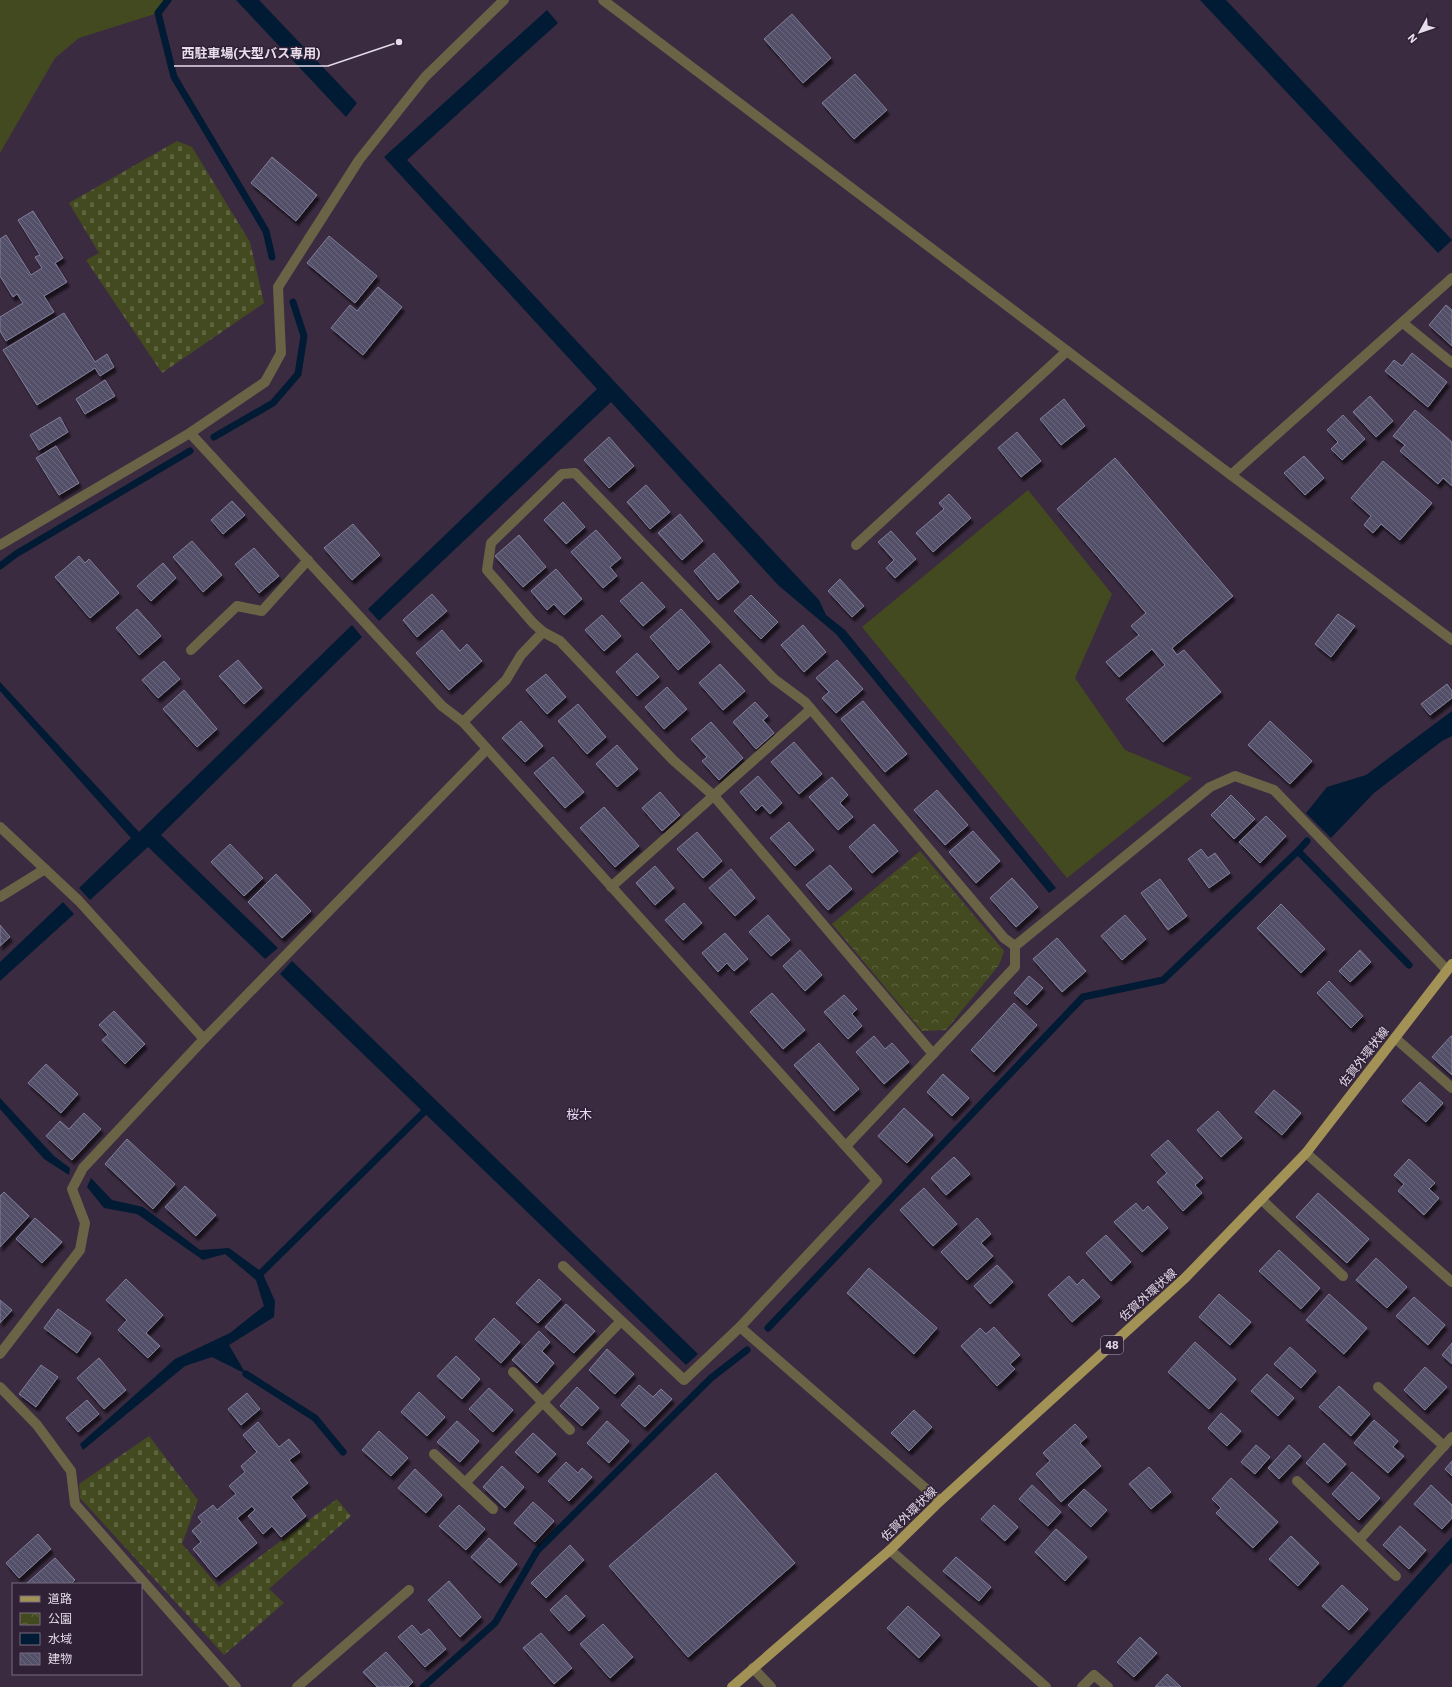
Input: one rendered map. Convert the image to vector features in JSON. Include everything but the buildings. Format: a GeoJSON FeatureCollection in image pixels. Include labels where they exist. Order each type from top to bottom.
{"type":"FeatureCollection","features":[{"type":"Feature","properties":{"kind":"main road","name":"佐賀外環状線"},"geometry":{"type":"LineString","coordinates":[[732,1687],[890,1550],[940,1502],[1185,1278],[1306,1153],[1449,967]]}},
{"type":"Feature","properties":{"kind":"street"},"geometry":{"type":"LineString","coordinates":[[0,545],[190,433],[265,382],[281,353],[278,287],[359,160],[425,77],[504,0]]}},
{"type":"Feature","properties":{"kind":"street"},"geometry":{"type":"LineString","coordinates":[[603,0],[1231,475],[1452,640]]}},
{"type":"Feature","properties":{"kind":"street"},"geometry":{"type":"LineString","coordinates":[[1231,475],[1452,278]]}},
{"type":"Feature","properties":{"kind":"street"},"geometry":{"type":"LineString","coordinates":[[1403,323],[1452,363]]}},
{"type":"Feature","properties":{"kind":"street"},"geometry":{"type":"LineString","coordinates":[[856,545],[1067,351]]}},
{"type":"Feature","properties":{"kind":"street"},"geometry":{"type":"LineString","coordinates":[[190,433],[442,706],[463,722],[878,1181],[740,1328],[684,1380],[563,1266]]}},
{"type":"Feature","properties":{"kind":"street"},"geometry":{"type":"LineString","coordinates":[[933,1054],[714,796],[673,760],[560,641],[543,632],[533,623],[487,570],[491,543],[562,474],[575,472],[774,679],[804,702],[1004,938],[1015,946]]}},
{"type":"Feature","properties":{"kind":"street"},"geometry":{"type":"LineString","coordinates":[[191,650],[237,606],[262,611],[308,560]]}},
{"type":"Feature","properties":{"kind":"street"},"geometry":{"type":"LineString","coordinates":[[463,722],[506,680],[521,655],[543,632]]}},
{"type":"Feature","properties":{"kind":"street"},"geometry":{"type":"LineString","coordinates":[[612,887],[810,709]]}},
{"type":"Feature","properties":{"kind":"street"},"geometry":{"type":"LineString","coordinates":[[0,1354],[80,1250],[85,1223],[72,1189],[83,1168],[204,1039],[487,749]]}},
{"type":"Feature","properties":{"kind":"street"},"geometry":{"type":"LineString","coordinates":[[1015,946],[1210,787],[1235,776],[1274,790],[1449,967]]}},
{"type":"Feature","properties":{"kind":"street"},"geometry":{"type":"LineString","coordinates":[[0,827],[79,901],[204,1039]]}},
{"type":"Feature","properties":{"kind":"street"},"geometry":{"type":"LineString","coordinates":[[0,897],[45,869]]}},
{"type":"Feature","properties":{"kind":"street"},"geometry":{"type":"LineString","coordinates":[[846,1146],[1015,967],[1015,946]]}},
{"type":"Feature","properties":{"kind":"street"},"geometry":{"type":"LineString","coordinates":[[1395,1038],[1452,1088]]}},
{"type":"Feature","properties":{"kind":"street"},"geometry":{"type":"LineString","coordinates":[[1306,1153],[1452,1282]]}},
{"type":"Feature","properties":{"kind":"street"},"geometry":{"type":"LineString","coordinates":[[1262,1200],[1343,1276]]}},
{"type":"Feature","properties":{"kind":"street"},"geometry":{"type":"LineString","coordinates":[[465,1484],[621,1321]]}},
{"type":"Feature","properties":{"kind":"street"},"geometry":{"type":"LineString","coordinates":[[740,1328],[940,1502]]}},
{"type":"Feature","properties":{"kind":"street"},"geometry":{"type":"LineString","coordinates":[[513,1372],[570,1430]]}},
{"type":"Feature","properties":{"kind":"street"},"geometry":{"type":"LineString","coordinates":[[0,1387],[38,1425],[71,1471],[75,1504],[236,1687]]}},
{"type":"Feature","properties":{"kind":"street"},"geometry":{"type":"LineString","coordinates":[[1378,1387],[1444,1446]]}},
{"type":"Feature","properties":{"kind":"street"},"geometry":{"type":"LineString","coordinates":[[1359,1540],[1452,1437]]}},
{"type":"Feature","properties":{"kind":"street"},"geometry":{"type":"LineString","coordinates":[[434,1454],[493,1509]]}},
{"type":"Feature","properties":{"kind":"street"},"geometry":{"type":"LineString","coordinates":[[1297,1481],[1396,1576]]}},
{"type":"Feature","properties":{"kind":"street"},"geometry":{"type":"LineString","coordinates":[[890,1550],[1046,1687]]}},
{"type":"Feature","properties":{"kind":"street"},"geometry":{"type":"LineString","coordinates":[[297,1687],[409,1590]]}},
{"type":"Feature","properties":{"kind":"street"},"geometry":{"type":"LineString","coordinates":[[753,1668],[771,1687]]}},
{"type":"Feature","properties":{"kind":"street"},"geometry":{"type":"LineString","coordinates":[[1082,1687],[1094,1675],[1108,1687]]}},
{"type":"Feature","properties":{"kind":"green space"},"geometry":{"type":"Polygon","coordinates":[[[0,0],[168,0],[158,13],[79,38],[55,58],[0,153],[0,0]]]}},
{"type":"Feature","properties":{"kind":"green space"},"geometry":{"type":"Polygon","coordinates":[[[177,141],[192,147],[250,242],[264,303],[162,373],[86,260],[99,253],[69,203],[177,141]]]}},
{"type":"Feature","properties":{"kind":"green space"},"geometry":{"type":"Polygon","coordinates":[[[1028,490],[1112,594],[1075,678],[1125,750],[1192,778],[1067,878],[862,627],[1028,490]]]}},
{"type":"Feature","properties":{"kind":"green space"},"geometry":{"type":"Polygon","coordinates":[[[920,851],[1004,951],[999,965],[946,1030],[922,1031],[832,924],[920,851]]]}},
{"type":"Feature","properties":{"kind":"green space"},"geometry":{"type":"Polygon","coordinates":[[[149,1436],[198,1500],[182,1544],[219,1587],[337,1499],[351,1516],[269,1589],[284,1603],[224,1655],[80,1498],[79,1484],[149,1436]]]}},
{"type":"Feature","properties":{"kind":"water"},"geometry":{"type":"Polygon","coordinates":[[[236,0],[259,0],[357,103],[346,117],[236,0]]]}},
{"type":"Feature","properties":{"kind":"water"},"geometry":{"type":"Polygon","coordinates":[[[1200,0],[1226,0],[1452,240],[1438,253],[1200,0]]]}},
{"type":"Feature","properties":{"kind":"water"},"geometry":{"type":"Polygon","coordinates":[[[547,10],[558,23],[407,160],[819,600],[826,615],[845,630],[1056,888],[1049,893],[836,634],[778,585],[611,402],[379,621],[368,609],[597,389],[384,157],[547,10]]]}},
{"type":"Feature","properties":{"kind":"water"},"geometry":{"type":"Polygon","coordinates":[[[352,625],[362,637],[161,835],[278,948],[265,959],[148,847],[90,900],[79,888],[131,838],[0,691],[0,682],[139,832],[352,625]]]}},
{"type":"Feature","properties":{"kind":"water"},"geometry":{"type":"Polygon","coordinates":[[[1452,711],[1452,736],[1442,741],[1374,793],[1331,838],[1306,813],[1327,787],[1366,775],[1452,711]]]}},
{"type":"Feature","properties":{"kind":"water"},"geometry":{"type":"Polygon","coordinates":[[[63,902],[74,914],[0,981],[0,962],[63,902]]]}},
{"type":"Feature","properties":{"kind":"water"},"geometry":{"type":"Polygon","coordinates":[[[292,961],[698,1354],[686,1365],[280,974],[292,961]]]}},
{"type":"Feature","properties":{"kind":"water"},"geometry":{"type":"Polygon","coordinates":[[[0,1098],[54,1156],[70,1168],[69,1175],[44,1159],[0,1109],[0,1098]]]}},
{"type":"Feature","properties":{"kind":"water"},"geometry":{"type":"Polygon","coordinates":[[[91,1178],[112,1200],[143,1207],[200,1250],[229,1248],[262,1272],[275,1301],[274,1317],[229,1345],[246,1374],[212,1357],[185,1366],[83,1450],[80,1444],[175,1359],[230,1333],[264,1306],[256,1280],[225,1254],[203,1260],[137,1214],[104,1208],[87,1187],[91,1178]]]}},
{"type":"Feature","properties":{"kind":"water"},"geometry":{"type":"Polygon","coordinates":[[[1452,1537],[1452,1562],[1342,1687],[1316,1687],[1452,1537]]]}},
{"type":"Feature","properties":{"kind":"waterway"},"geometry":{"type":"LineString","coordinates":[[168,0],[158,13],[174,77],[266,231],[272,257]]}},
{"type":"Feature","properties":{"kind":"waterway"},"geometry":{"type":"LineString","coordinates":[[214,437],[273,403],[298,374],[304,336],[293,302]]}},
{"type":"Feature","properties":{"kind":"waterway"},"geometry":{"type":"LineString","coordinates":[[0,566],[16,554],[190,451]]}},
{"type":"Feature","properties":{"kind":"waterway"},"geometry":{"type":"LineString","coordinates":[[768,1328],[1083,997],[1163,980],[1307,841]]}},
{"type":"Feature","properties":{"kind":"waterway"},"geometry":{"type":"LineString","coordinates":[[1298,851],[1409,965]]}},
{"type":"Feature","properties":{"kind":"waterway"},"geometry":{"type":"LineString","coordinates":[[262,1272],[424,1112]]}},
{"type":"Feature","properties":{"kind":"waterway"},"geometry":{"type":"LineString","coordinates":[[423,1687],[495,1623],[537,1551],[711,1378],[747,1350]]}},
{"type":"Feature","properties":{"kind":"waterway"},"geometry":{"type":"LineString","coordinates":[[246,1374],[315,1418],[343,1452]]}},
{"type":"Feature","properties":{"kind":"place","name":"西駐車場(大型バス専用)"},"geometry":{"type":"Point","coordinates":[399,42]}},
{"type":"Feature","properties":{"kind":"district","name":"桜木"},"geometry":{"type":"Point","coordinates":[579,1114]}}]}
